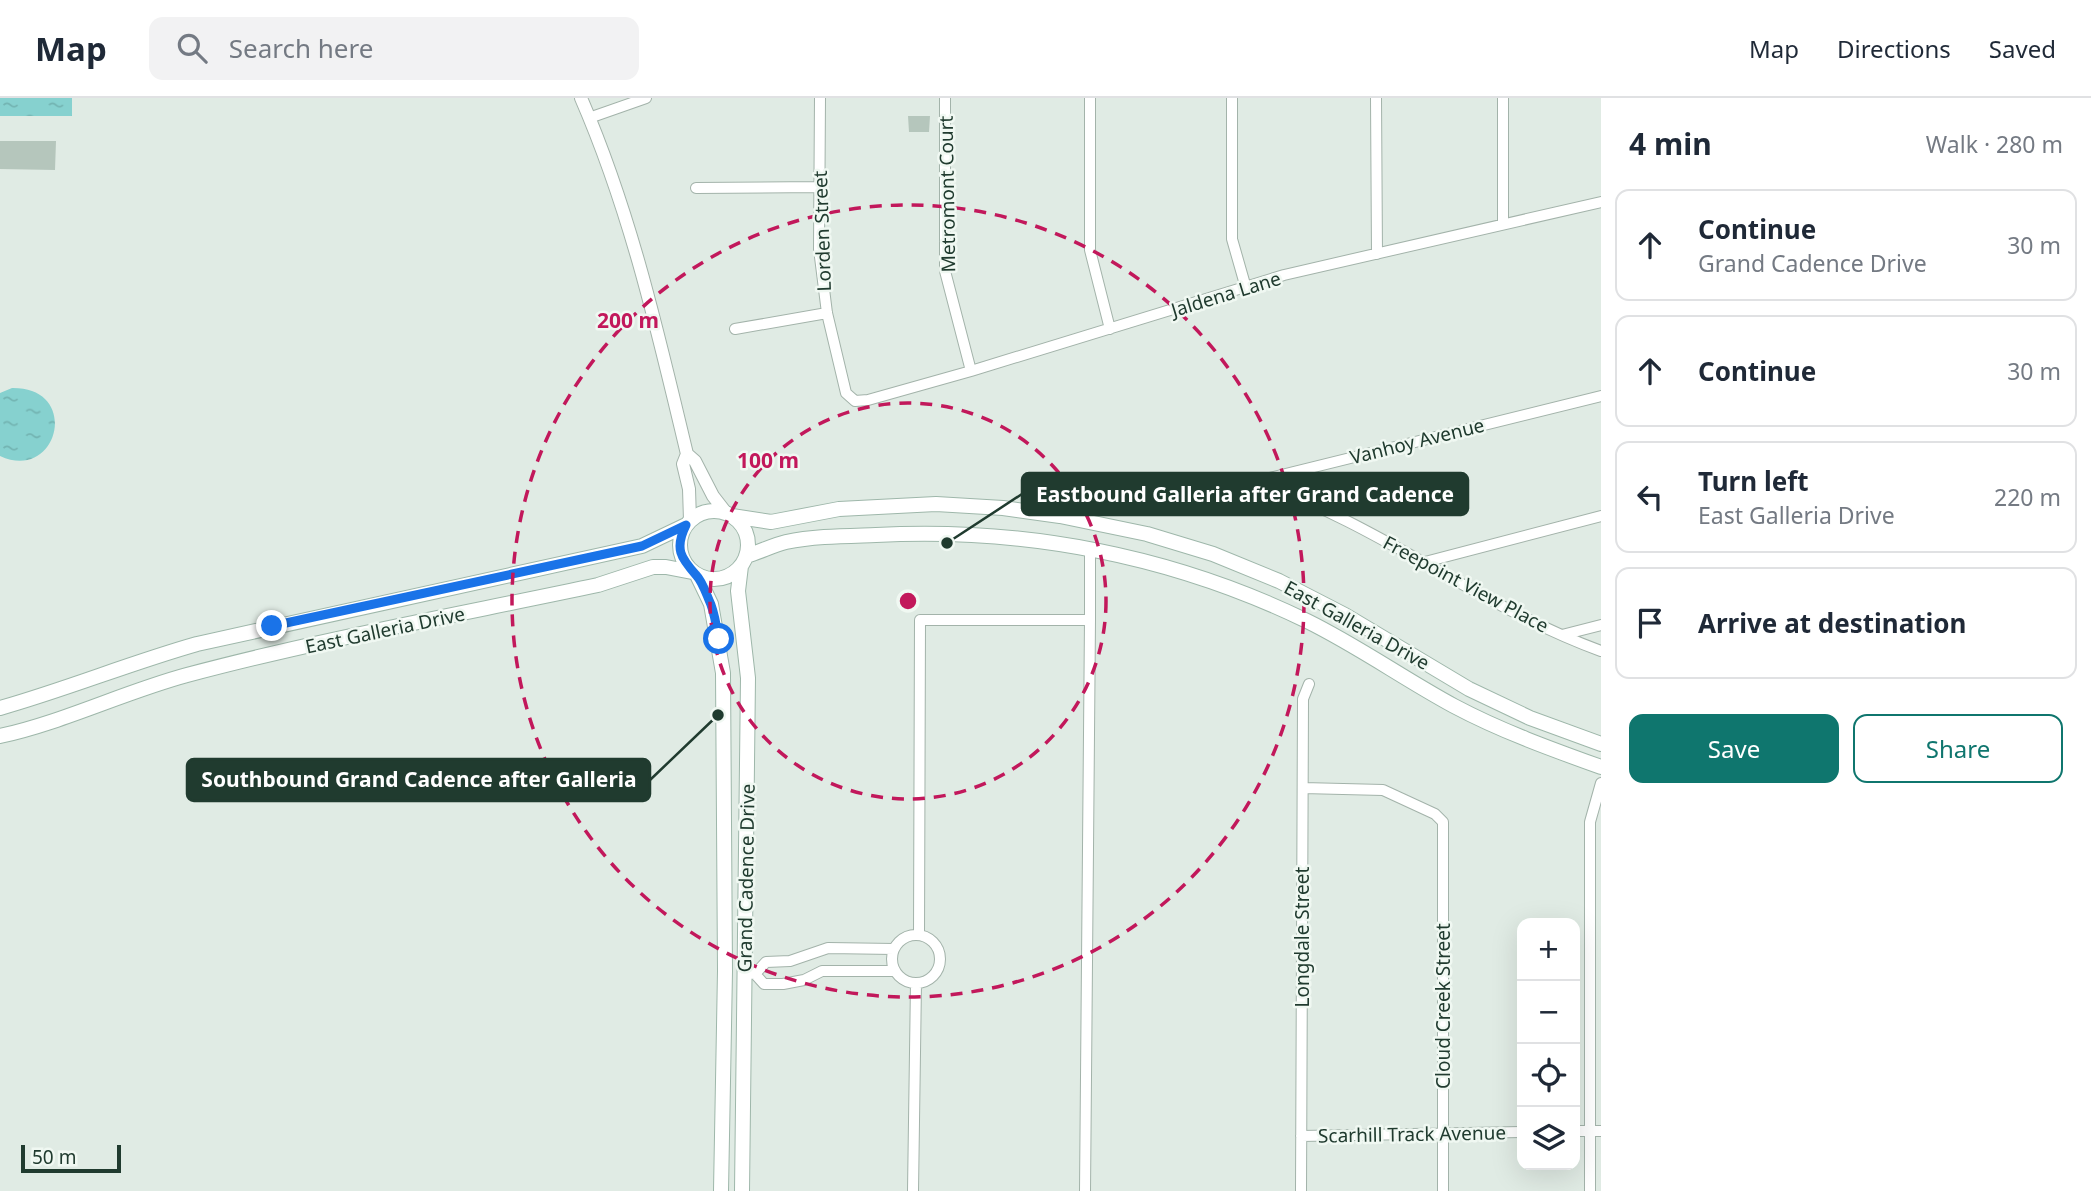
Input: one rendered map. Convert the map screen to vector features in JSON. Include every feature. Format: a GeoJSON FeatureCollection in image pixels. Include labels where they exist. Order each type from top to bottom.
{"type":"FeatureCollection","features":[{"type":"Feature","properties":{"kind":"main road","name":"East Galleria Drive"},"geometry":{"type":"LineString","coordinates":[[729,515],[771,522],[839,509],[936,504],[1050,514],[1147,534],[1213,554],[1279,581],[1345,615],[1479,694],[1530,718],[1601,744]]}},
{"type":"Feature","properties":{"kind":"main road"},"geometry":{"type":"LineString","coordinates":[[708,512],[729,515],[740,524],[746,534],[748,545],[744,561],[726,578],[716,580],[695,574],[685,565],[679,545],[688,523],[708,512]]}},
{"type":"Feature","properties":{"kind":"main road","name":"East Galleria Drive"},"geometry":{"type":"LineString","coordinates":[[0,708],[197,644],[642,546],[688,523]]}},
{"type":"Feature","properties":{"kind":"main road","name":"East Galleria Drive"},"geometry":{"type":"LineString","coordinates":[[744,561],[789,541],[913,533],[1003,536],[1090,548],[1170,568],[1273,605],[1360,650],[1455,706],[1522,738],[1601,767]]}},
{"type":"Feature","properties":{"kind":"main road","name":"Grand Cadence Drive"},"geometry":{"type":"LineString","coordinates":[[742,1191],[750,973],[748,678],[738,591],[744,561]]}},
{"type":"Feature","properties":{"kind":"main road","name":"East Galleria Drive"},"geometry":{"type":"LineString","coordinates":[[0,736],[185,676],[240,662],[598,585],[648,568],[666,567],[695,574]]}},
{"type":"Feature","properties":{"kind":"main road","name":"Grand Cadence Drive"},"geometry":{"type":"LineString","coordinates":[[695,574],[711,604],[723,673],[722,1191]]}},
{"type":"Feature","properties":{"kind":"main road"},"geometry":{"type":"LineString","coordinates":[[724,973],[750,973]]}},
{"type":"Feature","properties":{"kind":"street"},"geometry":{"type":"LineString","coordinates":[[581,98],[630,226],[688,454],[695,461],[713,496],[729,515]]}},
{"type":"Feature","properties":{"kind":"street"},"geometry":{"type":"LineString","coordinates":[[589,118],[646,98]]}},
{"type":"Feature","properties":{"kind":"street","name":"Lorden Street"},"geometry":{"type":"LineString","coordinates":[[820,98],[819,249],[827,313],[846,393],[855,401]]}},
{"type":"Feature","properties":{"kind":"street","name":"Metromont Court"},"geometry":{"type":"LineString","coordinates":[[945,98],[945,271],[971,371]]}},
{"type":"Feature","properties":{"kind":"street"},"geometry":{"type":"LineString","coordinates":[[1090,98],[1090,250],[1110,329]]}},
{"type":"Feature","properties":{"kind":"street"},"geometry":{"type":"LineString","coordinates":[[1233,98],[1232,239],[1245,288]]}},
{"type":"Feature","properties":{"kind":"street"},"geometry":{"type":"LineString","coordinates":[[1376,98],[1377,254]]}},
{"type":"Feature","properties":{"kind":"street"},"geometry":{"type":"LineString","coordinates":[[1503,98],[1503,225]]}},
{"type":"Feature","properties":{"kind":"street"},"geometry":{"type":"LineString","coordinates":[[696,188],[819,187]]}},
{"type":"Feature","properties":{"kind":"street","name":"Jaldena Lane"},"geometry":{"type":"LineString","coordinates":[[855,401],[868,400],[971,371],[1284,275],[1601,202]]}},
{"type":"Feature","properties":{"kind":"street"},"geometry":{"type":"LineString","coordinates":[[735,329],[827,313]]}},
{"type":"Feature","properties":{"kind":"street","name":"Vanhoy Avenue"},"geometry":{"type":"LineString","coordinates":[[1193,497],[1601,397]]}},
{"type":"Feature","properties":{"kind":"street"},"geometry":{"type":"LineString","coordinates":[[688,454],[683,464],[689,489],[688,523]]}},
{"type":"Feature","properties":{"kind":"street","name":"Freepoint View Place"},"geometry":{"type":"LineString","coordinates":[[1255,482],[1311,502],[1349,520],[1529,621],[1601,650]]}},
{"type":"Feature","properties":{"kind":"street"},"geometry":{"type":"LineString","coordinates":[[1425,562],[1601,516]]}},
{"type":"Feature","properties":{"kind":"street"},"geometry":{"type":"LineString","coordinates":[[1086,1191],[1090,548]]}},
{"type":"Feature","properties":{"kind":"street"},"geometry":{"type":"LineString","coordinates":[[919,935],[920,620],[1090,620]]}},
{"type":"Feature","properties":{"kind":"street"},"geometry":{"type":"LineString","coordinates":[[1562,635],[1601,625]]}},
{"type":"Feature","properties":{"kind":"street","name":"Longdale Street"},"geometry":{"type":"LineString","coordinates":[[1301,1191],[1303,699],[1309,684]]}},
{"type":"Feature","properties":{"kind":"street"},"geometry":{"type":"LineString","coordinates":[[1590,1191],[1596,1131],[1590,822],[1601,783]]}},
{"type":"Feature","properties":{"kind":"street","name":"Cloud Creek Street"},"geometry":{"type":"LineString","coordinates":[[1303,788],[1383,790],[1435,814],[1443,822],[1443,1191]]}},
{"type":"Feature","properties":{"kind":"street"},"geometry":{"type":"LineString","coordinates":[[919,935],[933,943],[940,958],[935,974],[916,983],[905,981],[894,971],[892,964],[894,949],[904,938],[919,935]]}},
{"type":"Feature","properties":{"kind":"street"},"geometry":{"type":"LineString","coordinates":[[894,949],[828,948],[790,961],[766,962],[750,973],[764,984],[783,984],[804,980],[822,971],[894,971]]}},
{"type":"Feature","properties":{"kind":"street"},"geometry":{"type":"LineString","coordinates":[[913,1191],[916,983]]}},
{"type":"Feature","properties":{"kind":"street","name":"Scarhill Track Avenue"},"geometry":{"type":"LineString","coordinates":[[1301,1136],[1517,1132]]}},
{"type":"Feature","properties":{"kind":"water"},"geometry":{"type":"Polygon","coordinates":[[[0,98],[72,98],[72,116],[0,116],[0,98]]]}},
{"type":"Feature","properties":{"kind":"water"},"geometry":{"type":"Polygon","coordinates":[[[12,388],[34,392],[48,402],[54,416],[54,432],[48,446],[36,457],[20,461],[0,456],[0,393],[12,388]]]}},
{"type":"Feature","properties":{"kind":"building"},"geometry":{"type":"Polygon","coordinates":[[[908,116],[930,116],[929,132],[909,132],[908,116]]]}},
{"type":"Feature","properties":{"kind":"building"},"geometry":{"type":"Polygon","coordinates":[[[0,141],[56,141],[55,170],[0,169],[0,141]]]}},
{"type":"Feature","properties":{"kind":"place","name":"Eastbound Galleria after Grand Cadence"},"geometry":{"type":"Point","coordinates":[947,543]}},
{"type":"Feature","properties":{"kind":"place","name":"Southbound Grand Cadence after Galleria"},"geometry":{"type":"Point","coordinates":[718,715]}},
{"type":"Feature","properties":{"kind":"route"},"geometry":{"type":"LineString","coordinates":[[272,626],[642,546],[686,525],[679,545],[681,555],[685,565],[697,575],[711,604],[719,639]]}}]}
